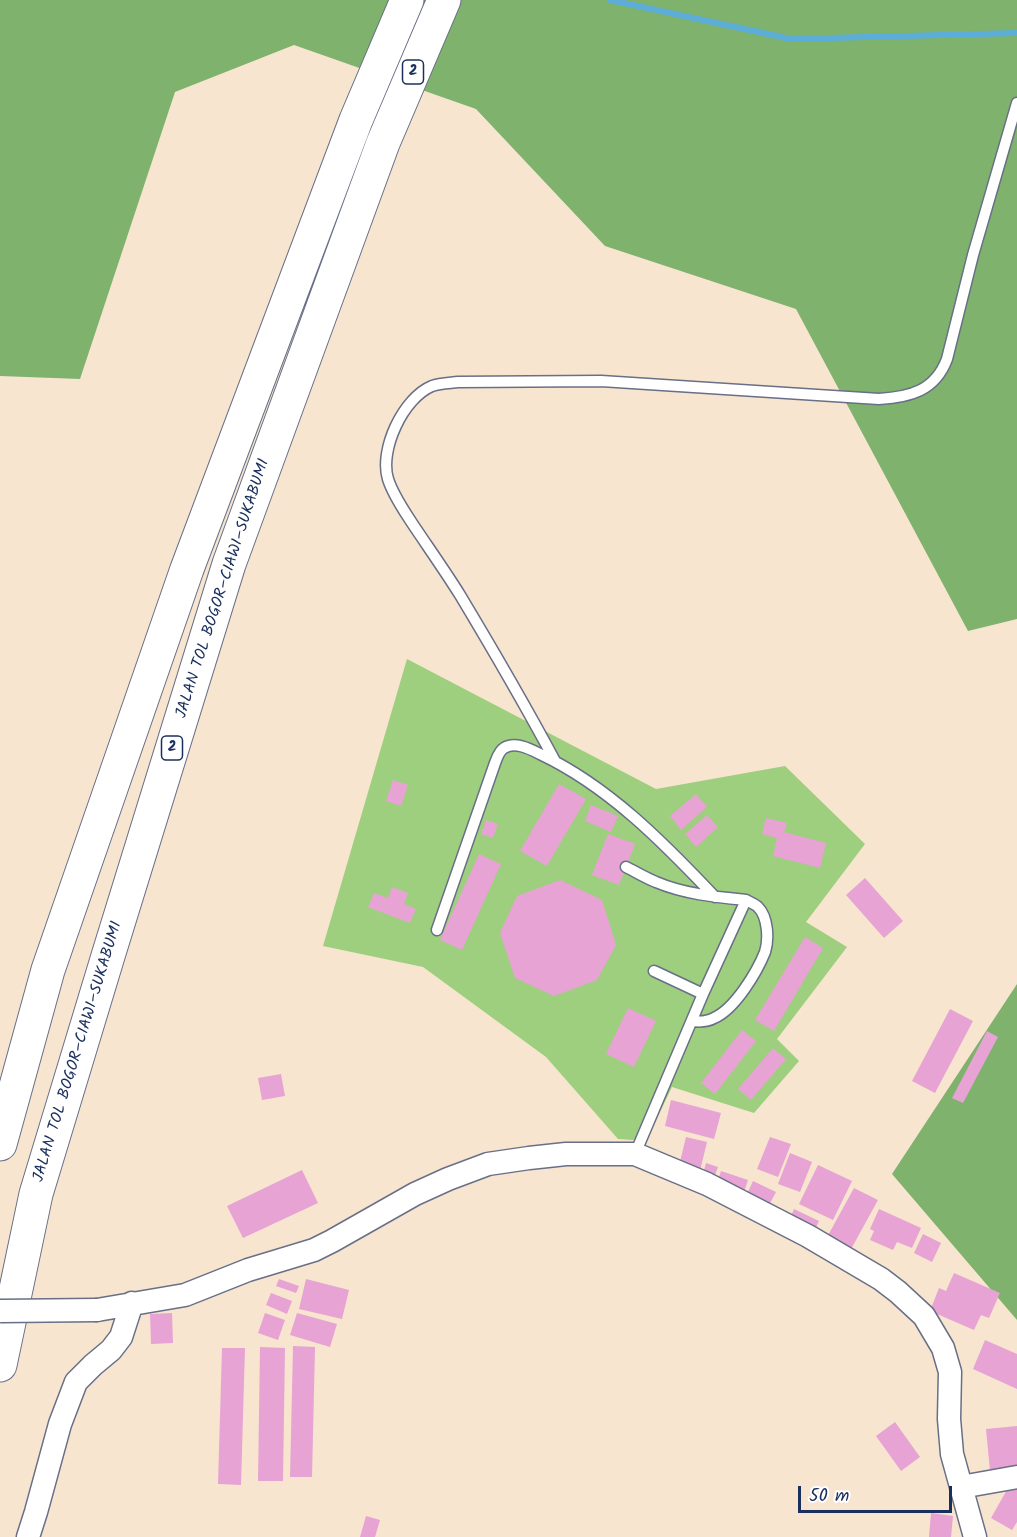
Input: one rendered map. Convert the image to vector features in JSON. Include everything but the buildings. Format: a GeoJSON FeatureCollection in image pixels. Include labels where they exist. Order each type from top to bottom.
{"type":"FeatureCollection","features":[{"type":"Feature","properties":{"kind":"highway","name":"2"},"geometry":{"type":"LineString","coordinates":[[0,1144],[48,970],[171,613],[356,120],[407,0]]}},
{"type":"Feature","properties":{"kind":"highway","name":"JALAN TOL BOGOR–CIAWI–SUKABUMI"},"geometry":{"type":"LineString","coordinates":[[0,1365],[36,1194],[229,564],[383,143],[444,0]]}},
{"type":"Feature","properties":{"kind":"street"},"geometry":{"type":"LineString","coordinates":[[0,1311],[97,1310],[185,1295],[248,1269],[314,1250],[415,1194],[488,1164],[566,1154],[635,1155],[707,1184],[826,1246],[881,1279],[924,1316],[943,1348],[950,1372],[949,1419],[955,1468],[974,1531],[994,1537]]}},
{"type":"Feature","properties":{"kind":"street"},"geometry":{"type":"LineString","coordinates":[[28,1537],[60,1424],[76,1382],[111,1350],[121,1337],[132,1303]]}},
{"type":"Feature","properties":{"kind":"street"},"geometry":{"type":"LineString","coordinates":[[961,1487],[1017,1477]]}},
{"type":"Feature","properties":{"kind":"lane"},"geometry":{"type":"LineString","coordinates":[[555,761],[525,705],[392,488],[386,468],[387,447],[407,408],[431,386],[458,382],[601,381],[879,399],[898,398],[923,388],[943,371],[947,359],[973,255],[1017,103]]}},
{"type":"Feature","properties":{"kind":"lane"},"geometry":{"type":"LineString","coordinates":[[437,930],[499,754],[503,748],[508,746],[521,746],[555,761],[593,784],[634,818],[689,869],[715,897]]}},
{"type":"Feature","properties":{"kind":"lane"},"geometry":{"type":"LineString","coordinates":[[626,867],[656,883],[715,897],[746,900],[758,906],[764,918],[767,935],[765,952],[747,985],[728,1008],[714,1018],[701,1023],[692,1021]]}},
{"type":"Feature","properties":{"kind":"lane"},"geometry":{"type":"LineString","coordinates":[[635,1155],[746,900]]}},
{"type":"Feature","properties":{"kind":"lane"},"geometry":{"type":"LineString","coordinates":[[654,971],[704,994]]}},
{"type":"Feature","properties":{"kind":"green space"},"geometry":{"type":"Polygon","coordinates":[[[0,0],[1017,0],[1017,619],[968,631],[796,309],[605,246],[476,109],[294,45],[175,92],[80,379],[0,376],[0,0]]]}},
{"type":"Feature","properties":{"kind":"green space"},"geometry":{"type":"Polygon","coordinates":[[[407,659],[656,789],[785,766],[865,844],[806,922],[847,947],[777,1039],[799,1061],[754,1113],[672,1087],[646,1141],[618,1139],[546,1057],[423,967],[323,946],[407,659]]]}},
{"type":"Feature","properties":{"kind":"green space"},"geometry":{"type":"Polygon","coordinates":[[[1017,984],[1017,1320],[892,1174],[1017,984]]]}},
{"type":"Feature","properties":{"kind":"waterway"},"geometry":{"type":"LineString","coordinates":[[610,0],[791,39],[1017,33]]}}]}
